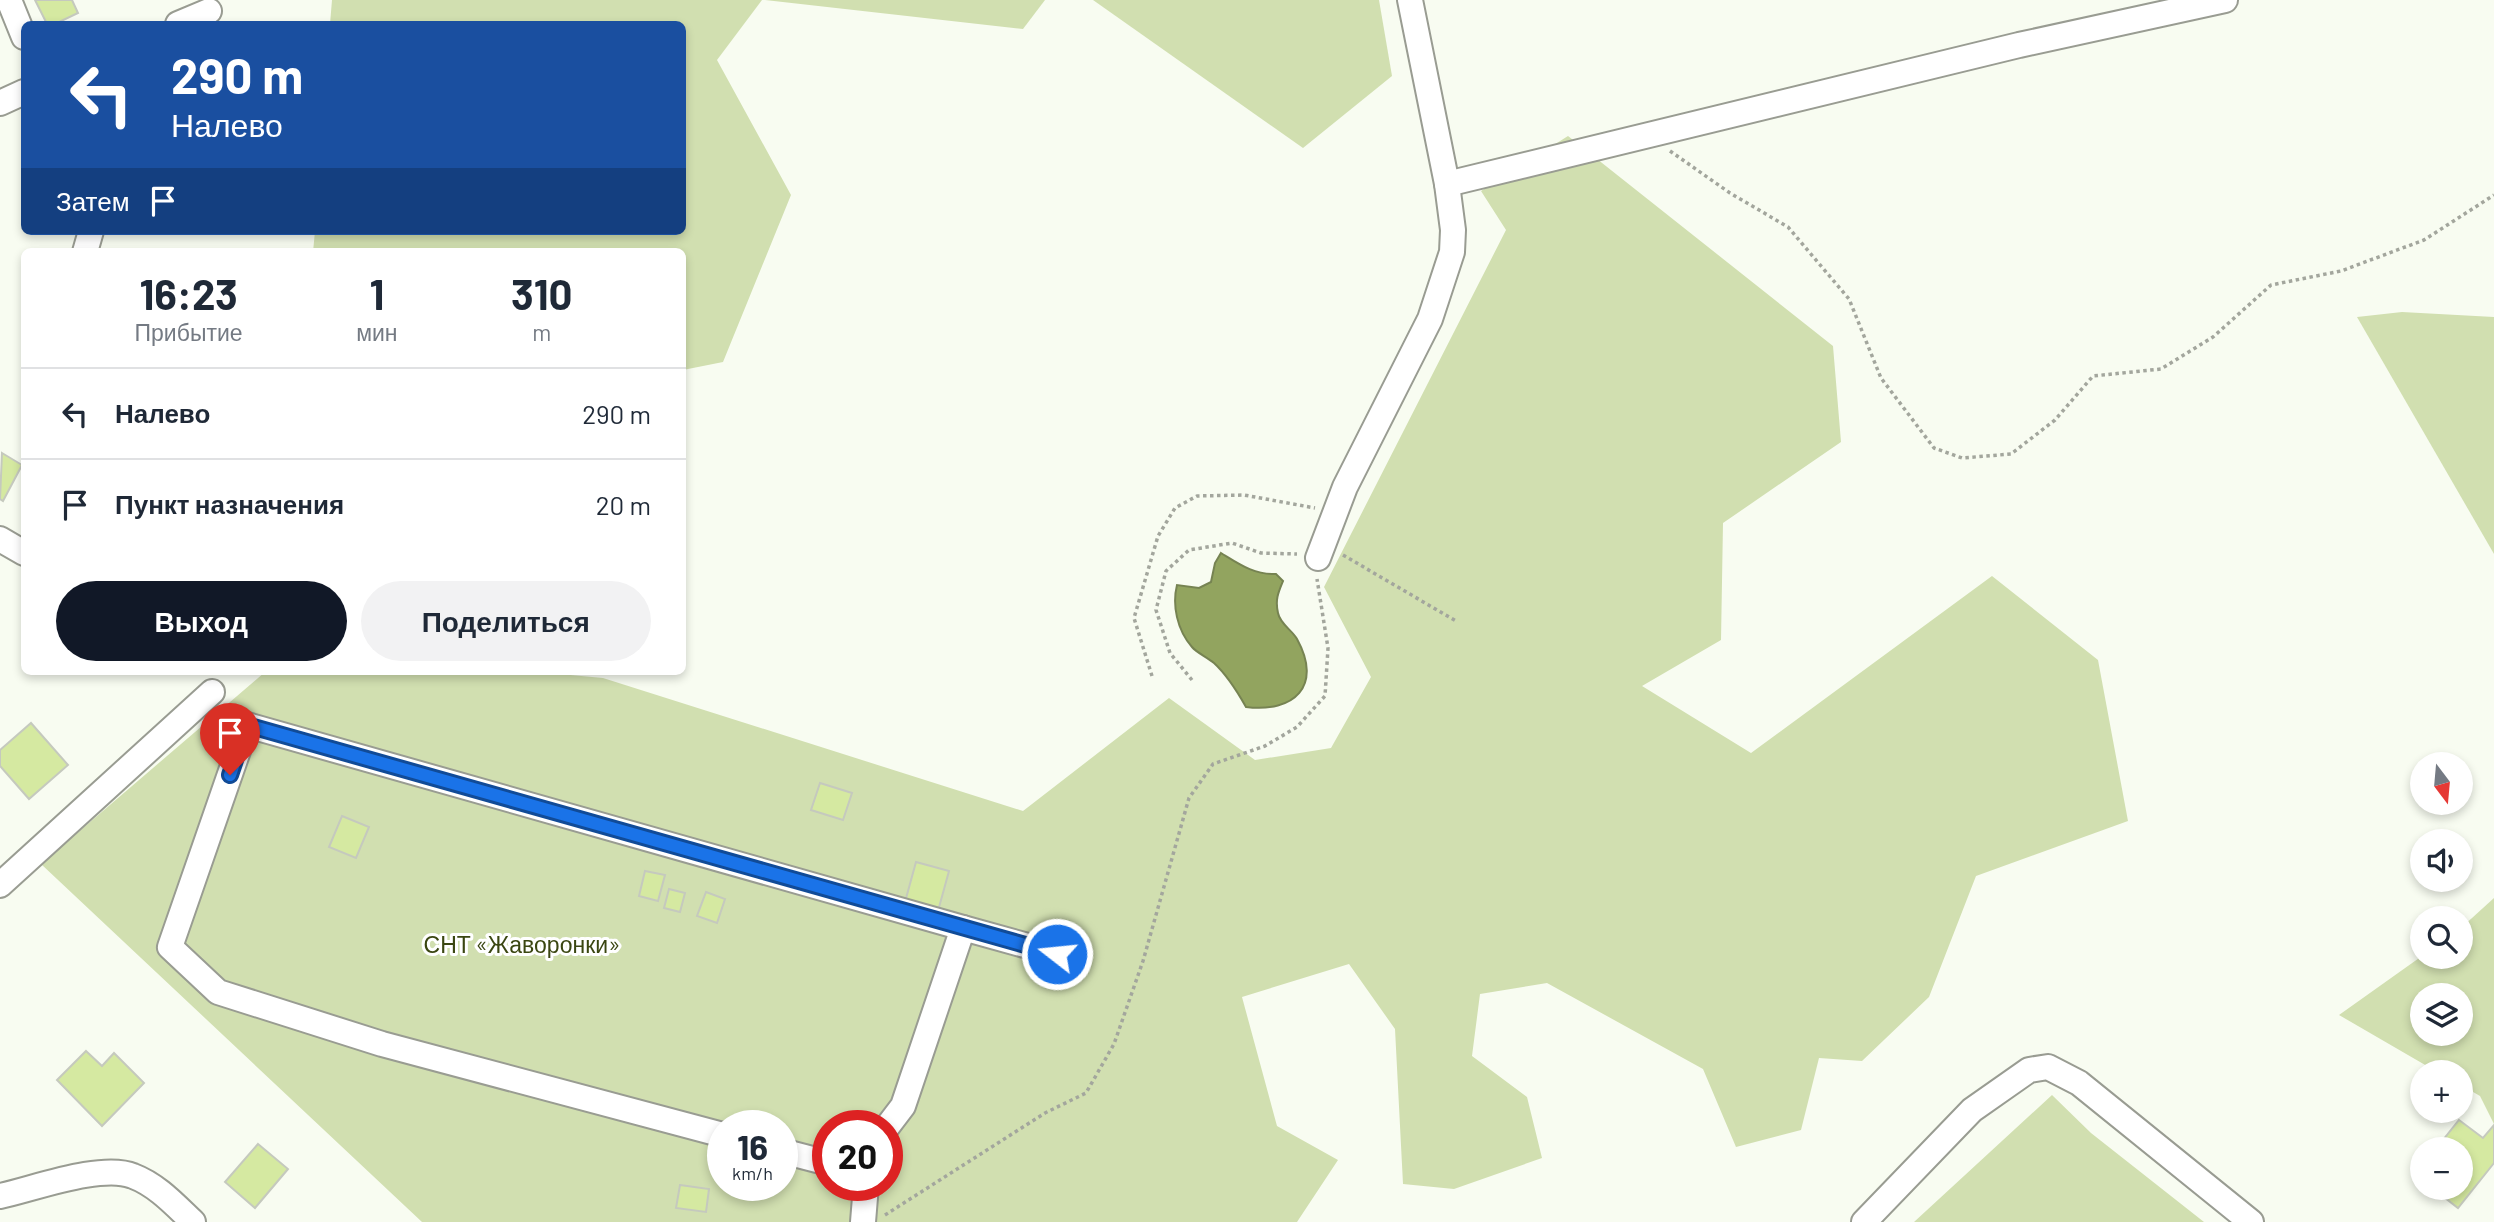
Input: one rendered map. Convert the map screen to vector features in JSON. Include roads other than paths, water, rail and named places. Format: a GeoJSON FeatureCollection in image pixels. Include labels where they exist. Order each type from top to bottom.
{"type":"FeatureCollection","features":[{"type":"Feature","properties":{"kind":"street"},"geometry":{"type":"LineString","coordinates":[[9,0],[21,30]]}},
{"type":"Feature","properties":{"kind":"street"},"geometry":{"type":"LineString","coordinates":[[1320,550],[1334,511],[1410,362],[1446,278],[1453,230],[1447,184],[1410,0]]}},
{"type":"Feature","properties":{"kind":"street"},"geometry":{"type":"LineString","coordinates":[[1447,184],[2019,45],[2225,0]]}},
{"type":"Feature","properties":{"kind":"street"},"geometry":{"type":"LineString","coordinates":[[185,21],[209,11]]}},
{"type":"Feature","properties":{"kind":"street"},"geometry":{"type":"LineString","coordinates":[[0,103],[21,93]]}},
{"type":"Feature","properties":{"kind":"street"},"geometry":{"type":"LineString","coordinates":[[0,539],[21,551]]}},
{"type":"Feature","properties":{"kind":"street"},"geometry":{"type":"LineString","coordinates":[[0,885],[212,692]]}},
{"type":"Feature","properties":{"kind":"street"},"geometry":{"type":"LineString","coordinates":[[707,1131],[383,1044],[218,992],[170,947],[247,725],[1057,954]]}},
{"type":"Feature","properties":{"kind":"street"},"geometry":{"type":"LineString","coordinates":[[900,1110],[963,928]]}},
{"type":"Feature","properties":{"kind":"street"},"geometry":{"type":"LineString","coordinates":[[1864,1222],[1972,1110],[2029,1070],[2048,1068],[2079,1083],[2251,1222]]}},
{"type":"Feature","properties":{"kind":"street"},"geometry":{"type":"LineString","coordinates":[[0,1196],[107,1172],[119,1173],[131,1175],[153,1186],[193,1222]]}},
{"type":"Feature","properties":{"kind":"street"},"geometry":{"type":"LineString","coordinates":[[863,1222],[865,1201]]}},
{"type":"Feature","properties":{"kind":"park label","name":"СНТ «Жаворонки»"},"geometry":{"type":"Point","coordinates":[522,944]}}]}
